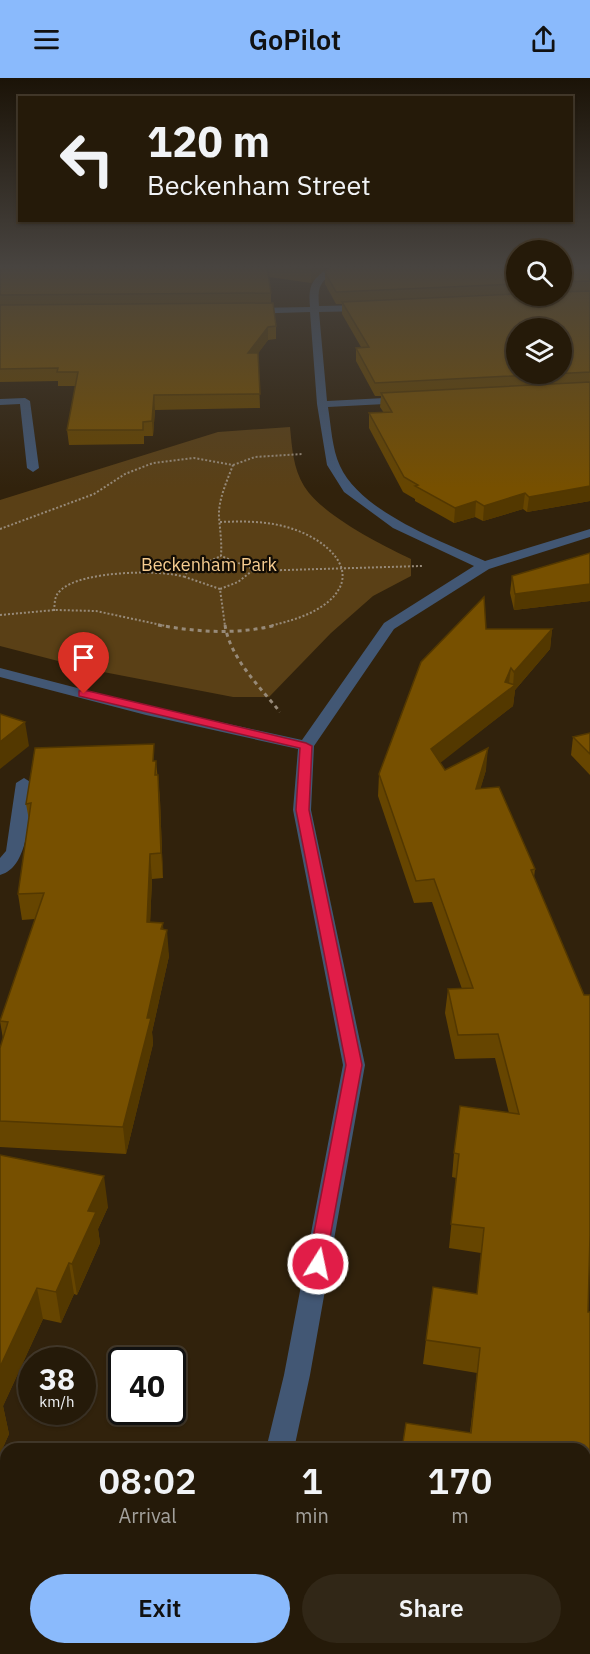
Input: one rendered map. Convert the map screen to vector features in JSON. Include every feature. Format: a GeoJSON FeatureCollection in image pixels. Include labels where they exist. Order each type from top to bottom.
{"type":"FeatureCollection","features":[{"type":"Feature","properties":{"kind":"street"},"geometry":{"type":"LineString","coordinates":[[317,341],[322,405],[333,465],[350,492],[397,525],[484,566]]}},
{"type":"Feature","properties":{"kind":"street"},"geometry":{"type":"LineString","coordinates":[[322,405],[415,400]]}},
{"type":"Feature","properties":{"kind":"street"},"geometry":{"type":"LineString","coordinates":[[0,402],[25,402],[33,468]]}},
{"type":"Feature","properties":{"kind":"street"},"geometry":{"type":"LineString","coordinates":[[281,1443],[297,1375],[354,1065],[302,810],[306,746],[388,626],[484,566],[590,533]]}},
{"type":"Feature","properties":{"kind":"street"},"geometry":{"type":"LineString","coordinates":[[0,672],[146,710],[306,746]]}},
{"type":"Feature","properties":{"kind":"street"},"geometry":{"type":"LineString","coordinates":[[0,868],[15,852],[24,783]]}},
{"type":"Feature","properties":{"kind":"path"},"geometry":{"type":"LineString","coordinates":[[0,529],[77,501],[105,489],[129,472],[157,462],[198,459],[232,465],[255,457],[331,452]]}},
{"type":"Feature","properties":{"kind":"path"},"geometry":{"type":"LineString","coordinates":[[221,556],[221,499],[232,465]]}},
{"type":"Feature","properties":{"kind":"path"},"geometry":{"type":"LineString","coordinates":[[0,615],[54,611],[110,612],[196,632],[225,631],[267,627],[301,617],[329,600],[343,584],[343,569],[337,556],[323,543],[304,532],[252,521],[220,522]]}},
{"type":"Feature","properties":{"kind":"path"},"geometry":{"type":"LineString","coordinates":[[185,577],[187,571],[221,556],[251,568],[252,571]]}},
{"type":"Feature","properties":{"kind":"path"},"geometry":{"type":"LineString","coordinates":[[54,611],[55,597],[65,586],[94,576],[176,574],[220,589],[238,582],[252,571],[484,566]]}},
{"type":"Feature","properties":{"kind":"path"},"geometry":{"type":"LineString","coordinates":[[220,589],[225,631],[235,653],[306,746]]}},
{"type":"Feature","properties":{"kind":"green space","name":"Beckenham Park"},"geometry":{"type":"Polygon","coordinates":[[[290,427],[297,472],[304,486],[324,508],[338,518],[411,559],[411,576],[373,596],[331,633],[269,697],[233,697],[93,670],[0,646],[0,500],[218,432],[290,427]]]}},
{"type":"Feature","properties":{"kind":"building"},"geometry":{"type":"Polygon","coordinates":[[[0,341],[258,341],[248,353],[258,353],[260,394],[154,395],[152,421],[143,422],[143,430],[67,430],[78,372],[57,372],[58,368],[0,369],[0,341]]]}},
{"type":"Feature","properties":{"kind":"building"},"geometry":{"type":"Polygon","coordinates":[[[365,341],[506,341],[506,376],[375,383],[356,348],[369,347],[365,341]]]}},
{"type":"Feature","properties":{"kind":"building"},"geometry":{"type":"Polygon","coordinates":[[[572,341],[590,341],[590,372],[572,373],[572,341]]]}},
{"type":"Feature","properties":{"kind":"building"},"geometry":{"type":"Polygon","coordinates":[[[590,382],[590,486],[529,497],[525,493],[484,506],[476,501],[455,508],[415,486],[418,485],[404,477],[369,413],[392,412],[381,393],[590,382]]]}},
{"type":"Feature","properties":{"kind":"building"},"geometry":{"type":"Polygon","coordinates":[[[590,553],[590,584],[515,594],[512,576],[590,553]]]}},
{"type":"Feature","properties":{"kind":"building"},"geometry":{"type":"Polygon","coordinates":[[[484,597],[486,629],[552,629],[514,672],[511,668],[505,682],[515,685],[431,749],[445,770],[488,748],[476,789],[499,787],[535,869],[531,870],[584,995],[590,995],[588,1312],[590,1312],[590,1443],[403,1443],[406,1423],[471,1433],[480,1348],[426,1340],[433,1287],[477,1294],[484,1228],[451,1224],[459,1154],[454,1153],[460,1106],[519,1114],[498,1034],[458,1035],[448,989],[473,988],[434,879],[416,881],[379,774],[421,662],[484,597]]]}},
{"type":"Feature","properties":{"kind":"building"},"geometry":{"type":"Polygon","coordinates":[[[0,714],[25,722],[0,742],[0,714]]]}},
{"type":"Feature","properties":{"kind":"building"},"geometry":{"type":"Polygon","coordinates":[[[590,733],[590,754],[573,737],[590,733]]]}},
{"type":"Feature","properties":{"kind":"building"},"geometry":{"type":"Polygon","coordinates":[[[154,744],[153,761],[156,761],[155,775],[158,775],[161,853],[150,854],[147,922],[163,923],[161,929],[167,930],[147,1018],[151,1018],[123,1127],[0,1121],[0,1048],[8,1022],[0,1021],[44,893],[18,894],[31,803],[26,804],[35,748],[154,744]]]}},
{"type":"Feature","properties":{"kind":"building"},"geometry":{"type":"Polygon","coordinates":[[[0,1155],[104,1176],[88,1211],[96,1212],[72,1264],[69,1263],[56,1292],[37,1288],[0,1367],[0,1155]]]}},
{"type":"Feature","properties":{"kind":"route"},"geometry":{"type":"LineString","coordinates":[[84,694],[306,746],[302,810],[354,1065],[318,1264]]}}]}
